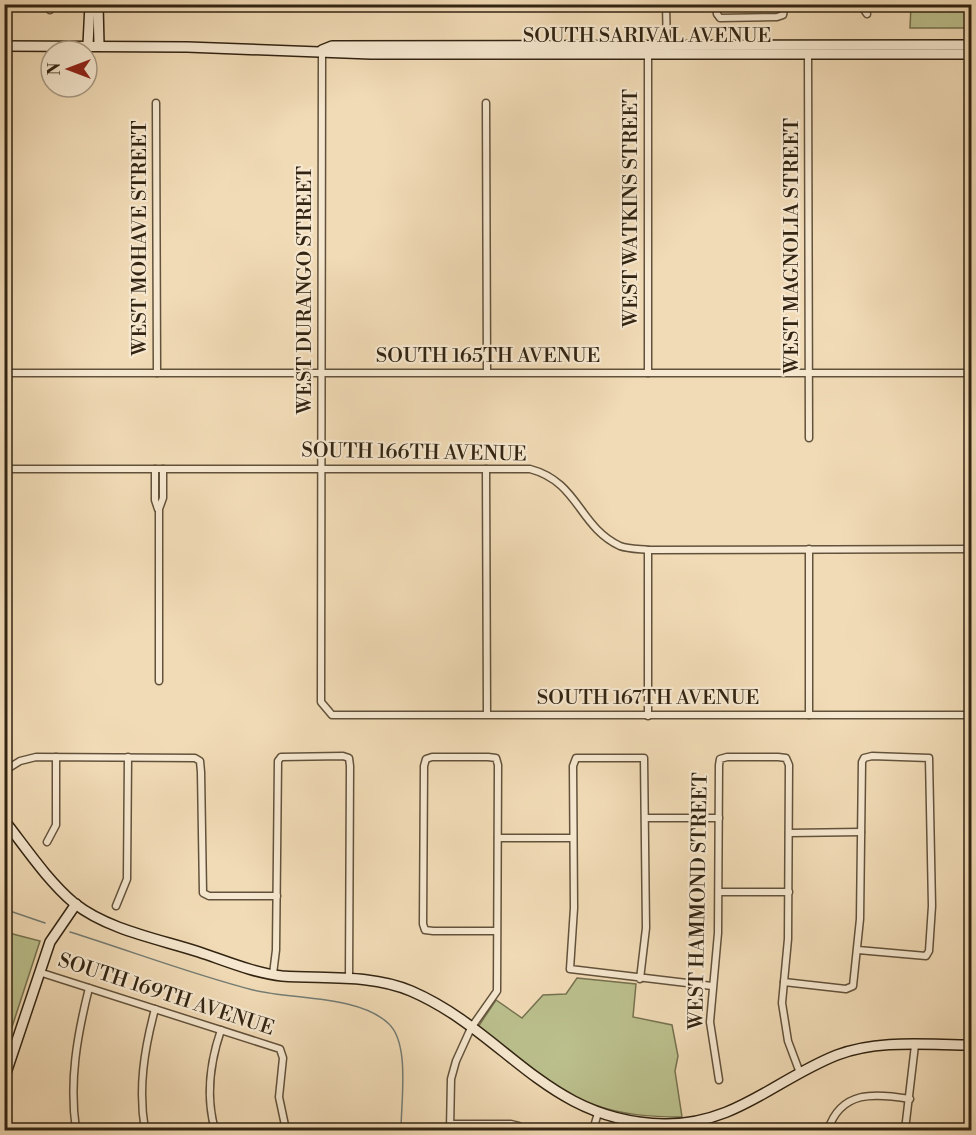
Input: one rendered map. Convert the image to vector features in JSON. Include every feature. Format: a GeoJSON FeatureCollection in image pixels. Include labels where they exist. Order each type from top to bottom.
{"type":"FeatureCollection","features":[{"type":"Feature","properties":{"kind":"main road"},"geometry":{"type":"LineString","coordinates":[[88,39],[90,4]]}},
{"type":"Feature","properties":{"kind":"main road"},"geometry":{"type":"LineString","coordinates":[[98,4],[99,39]]}},
{"type":"Feature","properties":{"kind":"main road","name":"SOUTH SARIVAL AVENUE"},"geometry":{"type":"LineString","coordinates":[[99,45],[322,50],[372,54],[648,53],[669,49]]}},
{"type":"Feature","properties":{"kind":"main road","name":"SOUTH SARIVAL AVENUE"},"geometry":{"type":"LineString","coordinates":[[322,50],[332,46],[642,45],[669,49],[808,49],[972,45]]}},
{"type":"Feature","properties":{"kind":"main road","name":"SOUTH SARIVAL AVENUE"},"geometry":{"type":"LineString","coordinates":[[4,46],[39,46]]}},
{"type":"Feature","properties":{"kind":"main road","name":"SOUTH SARIVAL AVENUE"},"geometry":{"type":"LineString","coordinates":[[808,49],[972,54]]}},
{"type":"Feature","properties":{"kind":"main road"},"geometry":{"type":"LineString","coordinates":[[4,820],[48,875],[76,904],[110,923],[273,974],[378,982],[407,990],[433,1002],[552,1090],[598,1113],[631,1122],[701,1121],[739,1109],[800,1073],[837,1055],[862,1048],[972,1045]]}},
{"type":"Feature","properties":{"kind":"main road"},"geometry":{"type":"LineString","coordinates":[[4,1079],[54,933],[76,904]]}},
{"type":"Feature","properties":{"kind":"street"},"geometry":{"type":"LineString","coordinates":[[666,4],[669,49]]}},
{"type":"Feature","properties":{"kind":"street"},"geometry":{"type":"LineString","coordinates":[[716,4],[720,18],[783,15],[785,4]]}},
{"type":"Feature","properties":{"kind":"street"},"geometry":{"type":"LineString","coordinates":[[861,4],[867,14]]}},
{"type":"Feature","properties":{"kind":"street"},"geometry":{"type":"LineString","coordinates":[[642,45],[648,53]]}},
{"type":"Feature","properties":{"kind":"street","name":"WEST MAGNOLIA STREET"},"geometry":{"type":"LineString","coordinates":[[808,49],[809,438]]}},
{"type":"Feature","properties":{"kind":"street","name":"WEST DURANGO STREET"},"geometry":{"type":"LineString","coordinates":[[322,50],[321,702],[326,709]]}},
{"type":"Feature","properties":{"kind":"street","name":"WEST WATKINS STREET"},"geometry":{"type":"LineString","coordinates":[[648,53],[648,373]]}},
{"type":"Feature","properties":{"kind":"street","name":"WEST MOHAVE STREET"},"geometry":{"type":"LineString","coordinates":[[156,103],[156,373]]}},
{"type":"Feature","properties":{"kind":"street"},"geometry":{"type":"LineString","coordinates":[[486,103],[487,372]]}},
{"type":"Feature","properties":{"kind":"street","name":"SOUTH 165TH AVENUE"},"geometry":{"type":"LineString","coordinates":[[4,373],[972,373]]}},
{"type":"Feature","properties":{"kind":"street","name":"SOUTH 166TH AVENUE"},"geometry":{"type":"LineString","coordinates":[[4,469],[530,469],[550,474],[567,489],[598,532],[622,547],[648,550],[972,549]]}},
{"type":"Feature","properties":{"kind":"street"},"geometry":{"type":"LineString","coordinates":[[159,681],[159,509],[163,489],[163,469]]}},
{"type":"Feature","properties":{"kind":"street"},"geometry":{"type":"LineString","coordinates":[[486,469],[488,714]]}},
{"type":"Feature","properties":{"kind":"street"},"geometry":{"type":"LineString","coordinates":[[155,470],[155,489],[159,509]]}},
{"type":"Feature","properties":{"kind":"street"},"geometry":{"type":"LineString","coordinates":[[155,489],[163,489]]}},
{"type":"Feature","properties":{"kind":"street"},"geometry":{"type":"LineString","coordinates":[[809,549],[809,715]]}},
{"type":"Feature","properties":{"kind":"street"},"geometry":{"type":"LineString","coordinates":[[648,550],[648,716]]}},
{"type":"Feature","properties":{"kind":"street","name":"SOUTH 167TH AVENUE"},"geometry":{"type":"LineString","coordinates":[[326,709],[332,715],[972,715]]}},
{"type":"Feature","properties":{"kind":"street"},"geometry":{"type":"LineString","coordinates":[[784,982],[846,989],[853,986],[858,950],[864,758],[872,756],[930,758],[932,906],[929,951],[926,956],[858,950]]}},
{"type":"Feature","properties":{"kind":"street"},"geometry":{"type":"LineString","coordinates":[[47,843],[56,825],[56,757]]}},
{"type":"Feature","properties":{"kind":"street"},"geometry":{"type":"LineString","coordinates":[[4,771],[20,760],[56,757],[195,758],[200,761],[203,892],[209,896],[278,896]]}},
{"type":"Feature","properties":{"kind":"street"},"geometry":{"type":"LineString","coordinates":[[116,906],[128,879],[128,757]]}},
{"type":"Feature","properties":{"kind":"street"},"geometry":{"type":"LineString","coordinates":[[273,974],[278,896],[278,761],[281,757],[349,758],[350,979]]}},
{"type":"Feature","properties":{"kind":"street"},"geometry":{"type":"LineString","coordinates":[[497,931],[425,930],[423,924],[424,766],[426,759],[432,757],[496,758],[498,838],[497,991],[471,1029],[458,1054],[451,1079],[450,1127],[511,1124],[520,1128]]}},
{"type":"Feature","properties":{"kind":"street"},"geometry":{"type":"LineString","coordinates":[[640,979],[646,928],[644,758],[576,758],[573,766],[574,908],[570,969],[640,979],[712,986]]}},
{"type":"Feature","properties":{"kind":"street","name":"WEST HAMMOND STREET"},"geometry":{"type":"LineString","coordinates":[[719,1080],[711,1022],[712,986],[718,933],[720,759],[786,758],[789,765],[789,833]]}},
{"type":"Feature","properties":{"kind":"street"},"geometry":{"type":"LineString","coordinates":[[646,818],[719,818]]}},
{"type":"Feature","properties":{"kind":"street"},"geometry":{"type":"LineString","coordinates":[[800,1073],[788,1041],[782,1003],[789,892],[789,833],[861,832]]}},
{"type":"Feature","properties":{"kind":"street"},"geometry":{"type":"LineString","coordinates":[[498,838],[572,838]]}},
{"type":"Feature","properties":{"kind":"street"},"geometry":{"type":"LineString","coordinates":[[719,892],[789,892]]}},
{"type":"Feature","properties":{"kind":"street","name":"SOUTH 169TH AVENUE"},"geometry":{"type":"LineString","coordinates":[[39,972],[282,1051],[279,1097],[286,1131]]}},
{"type":"Feature","properties":{"kind":"street"},"geometry":{"type":"LineString","coordinates":[[56,1131],[76,1129],[72,1082],[75,1049],[89,988]]}},
{"type":"Feature","properties":{"kind":"street"},"geometry":{"type":"LineString","coordinates":[[145,1131],[142,1072],[155,1009]]}},
{"type":"Feature","properties":{"kind":"street"},"geometry":{"type":"LineString","coordinates":[[215,1131],[211,1079],[213,1056],[221,1030]]}},
{"type":"Feature","properties":{"kind":"street"},"geometry":{"type":"LineString","coordinates":[[905,1131],[915,1045]]}},
{"type":"Feature","properties":{"kind":"street"},"geometry":{"type":"LineString","coordinates":[[828,1131],[838,1109],[851,1101],[878,1093],[910,1099]]}},
{"type":"Feature","properties":{"kind":"street"},"geometry":{"type":"LineString","coordinates":[[593,1131],[598,1113]]}},
{"type":"Feature","properties":{"kind":"green space"},"geometry":{"type":"Polygon","coordinates":[[[911,5],[971,5],[971,28],[910,28],[911,5]]]}},
{"type":"Feature","properties":{"kind":"green space"},"geometry":{"type":"Polygon","coordinates":[[[5,932],[40,941],[11,1030],[5,1024],[5,932]]]}},
{"type":"Feature","properties":{"kind":"green space"},"geometry":{"type":"Polygon","coordinates":[[[577,978],[636,984],[633,1017],[672,1025],[678,1056],[675,1071],[682,1117],[625,1113],[603,1108],[578,1098],[548,1080],[478,1027],[496,1000],[522,1018],[543,995],[566,994],[577,978]]]}},
{"type":"Feature","properties":{"kind":"waterway"},"geometry":{"type":"LineString","coordinates":[[4,909],[45,923]]}},
{"type":"Feature","properties":{"kind":"waterway"},"geometry":{"type":"LineString","coordinates":[[70,932],[230,984],[269,993],[343,1003],[376,1015],[389,1024],[396,1033],[400,1045],[403,1074],[401,1130]]}}]}
